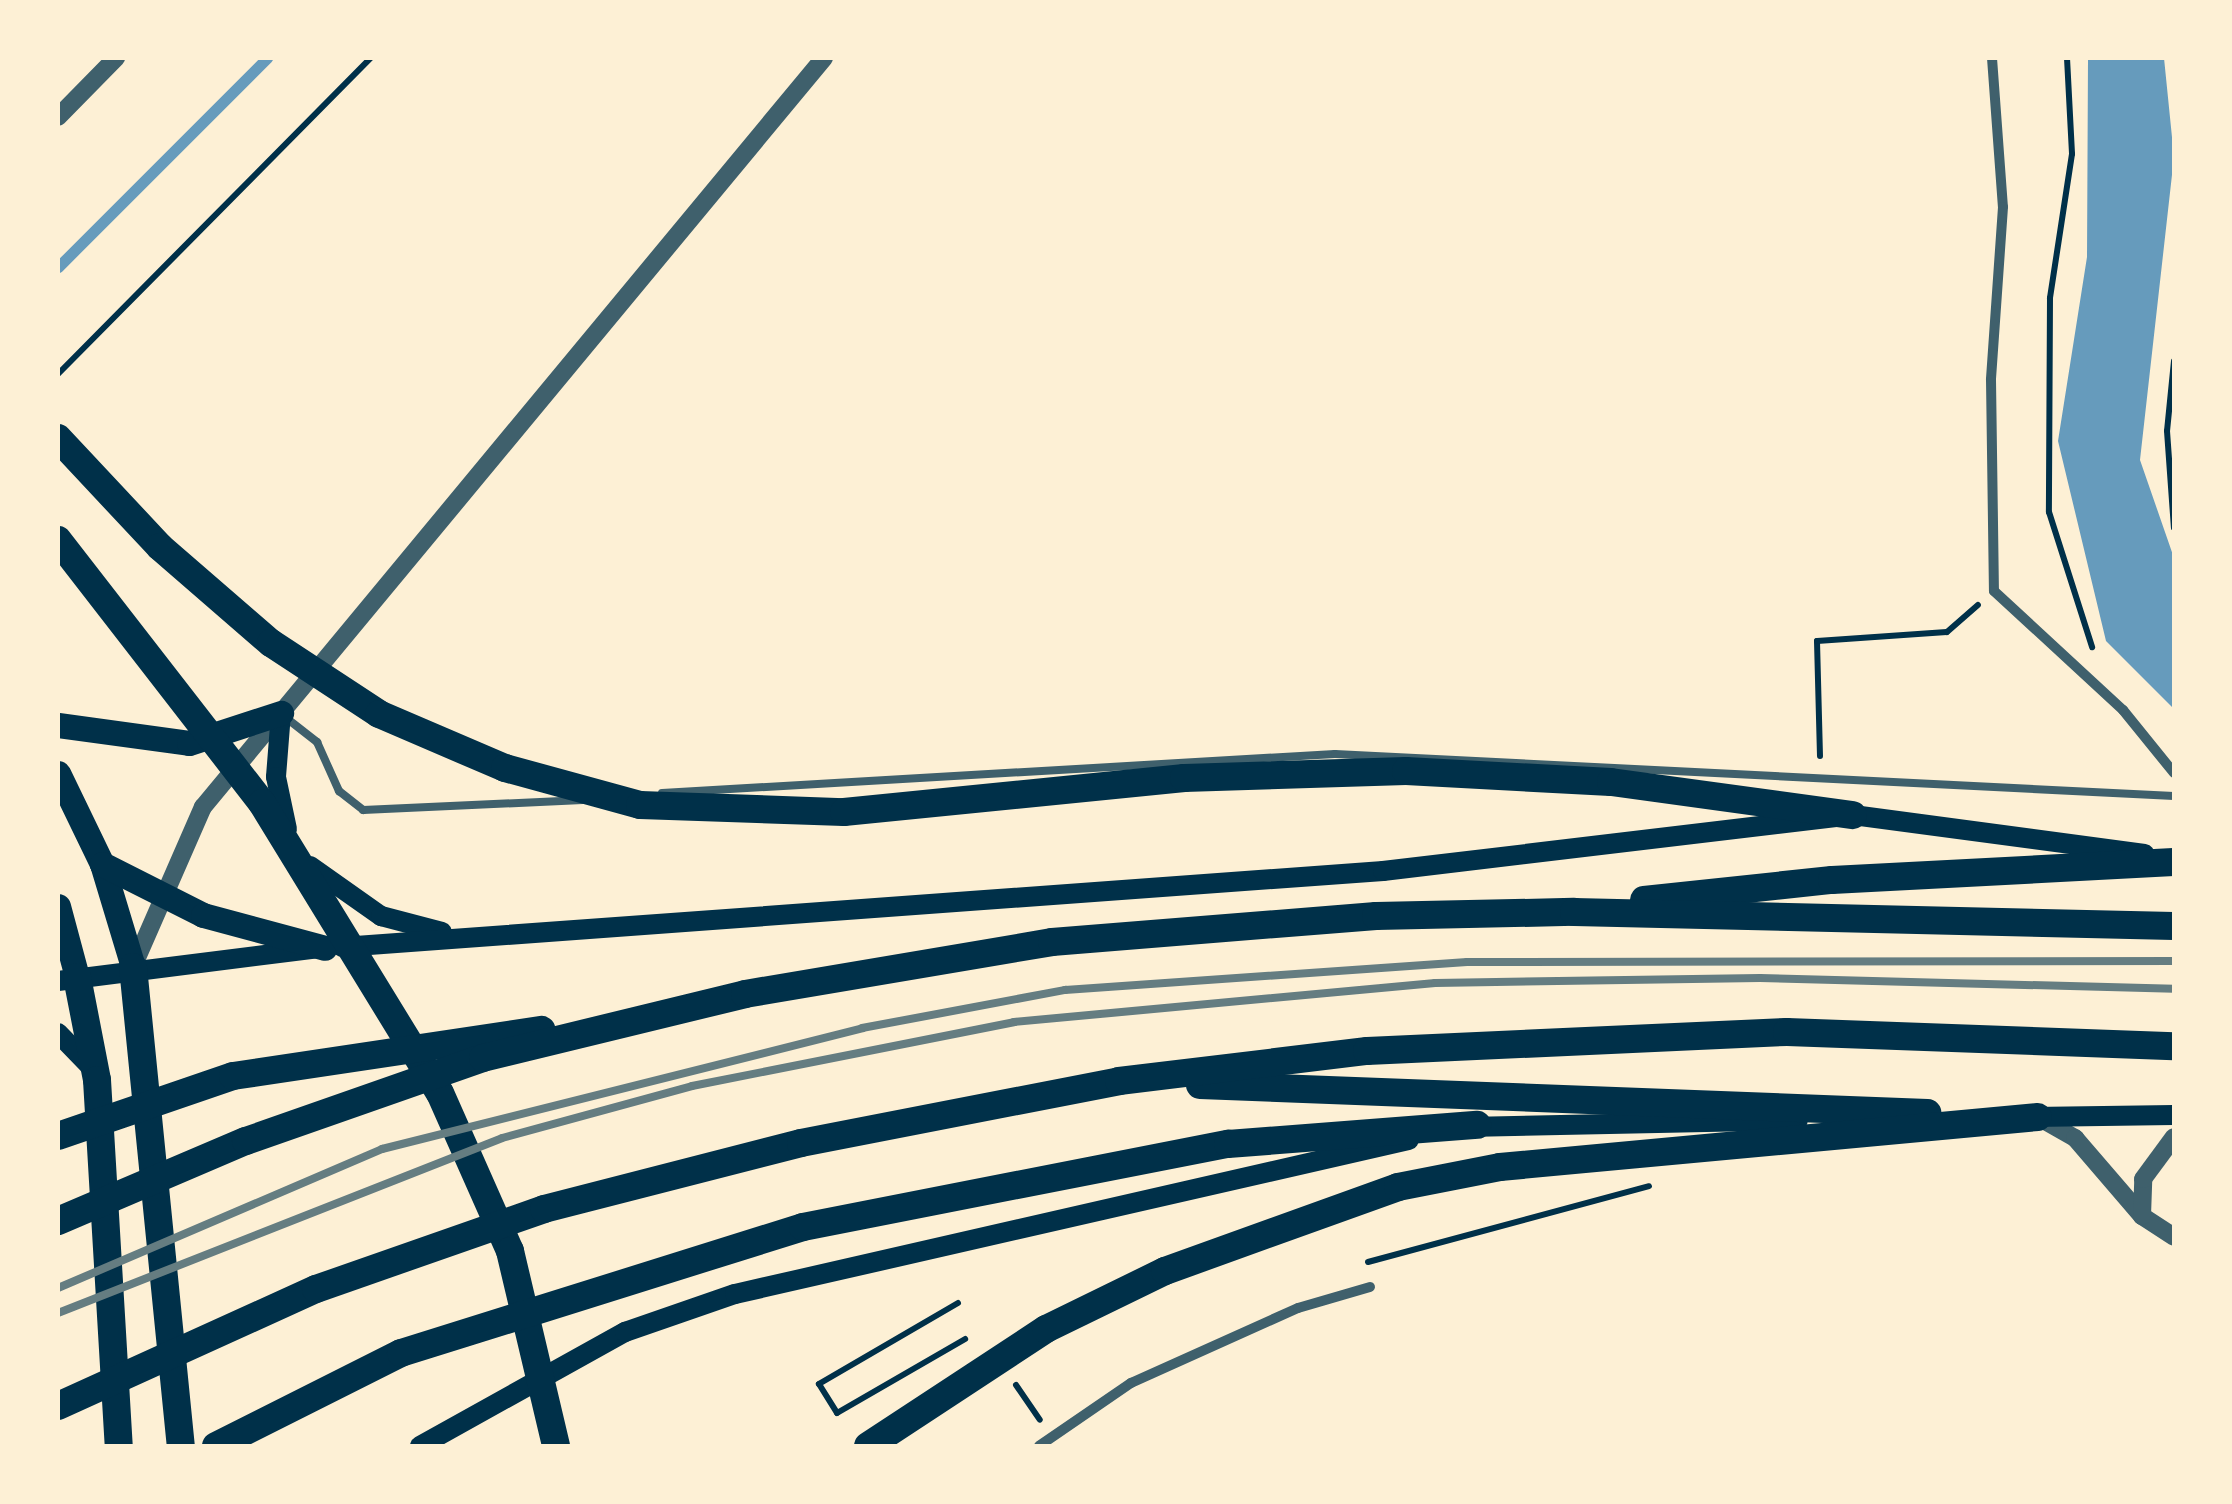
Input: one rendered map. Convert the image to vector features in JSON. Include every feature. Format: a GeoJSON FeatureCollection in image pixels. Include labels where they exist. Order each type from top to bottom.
{"type":"FeatureCollection","features":[{"type":"Feature","properties":{"kind":"highway"},"geometry":{"type":"LineString","coordinates":[[58,438],[160,548],[257,631],[379,714],[505,768],[640,805],[844,812],[1184,778],[1406,770],[1611,782],[1854,815]]}},
{"type":"Feature","properties":{"kind":"highway"},"geometry":{"type":"LineString","coordinates":[[58,540],[262,803],[440,1094],[510,1251],[556,1446]]}},
{"type":"Feature","properties":{"kind":"highway"},"geometry":{"type":"LineString","coordinates":[[1574,912],[1712,889],[2174,860]]}},
{"type":"Feature","properties":{"kind":"highway"},"geometry":{"type":"LineString","coordinates":[[58,1136],[233,1076],[460,1035],[606,1025],[1052,942],[1376,916],[1574,912],[2174,926]]}},
{"type":"Feature","properties":{"kind":"highway"},"geometry":{"type":"LineString","coordinates":[[133,967],[181,1446]]}},
{"type":"Feature","properties":{"kind":"highway"},"geometry":{"type":"LineString","coordinates":[[67,979],[89,1033],[97,1080],[119,1446]]}},
{"type":"Feature","properties":{"kind":"highway"},"geometry":{"type":"LineString","coordinates":[[58,1221],[246,1141],[606,1025]]}},
{"type":"Feature","properties":{"kind":"highway"},"geometry":{"type":"LineString","coordinates":[[58,1406],[247,1320],[544,1209],[800,1143],[1120,1082],[1367,1051],[1786,1032],[2174,1046]]}},
{"type":"Feature","properties":{"kind":"highway"},"geometry":{"type":"LineString","coordinates":[[1120,1082],[2038,1117]]}},
{"type":"Feature","properties":{"kind":"highway"},"geometry":{"type":"LineString","coordinates":[[868,1446],[1046,1330],[1166,1271],[1398,1187],[1500,1167],[2038,1117]]}},
{"type":"Feature","properties":{"kind":"highway"},"geometry":{"type":"LineString","coordinates":[[216,1446],[401,1353],[803,1227],[1208,1147],[1477,1125]]}},
{"type":"Feature","properties":{"kind":"main road"},"geometry":{"type":"LineString","coordinates":[[58,725],[189,743],[280,713],[278,804],[314,872],[382,916],[499,936]]}},
{"type":"Feature","properties":{"kind":"main road"},"geometry":{"type":"LineString","coordinates":[[58,773],[102,864],[133,967]]}},
{"type":"Feature","properties":{"kind":"main road"},"geometry":{"type":"LineString","coordinates":[[58,906],[67,979],[133,967],[325,948],[1383,871],[1854,815],[2174,860]]}},
{"type":"Feature","properties":{"kind":"main road"},"geometry":{"type":"LineString","coordinates":[[102,864],[157,895],[325,948]]}},
{"type":"Feature","properties":{"kind":"main road"},"geometry":{"type":"LineString","coordinates":[[58,1033],[97,1080]]}},
{"type":"Feature","properties":{"kind":"main road"},"geometry":{"type":"LineString","coordinates":[[420,1446],[625,1332],[735,1294],[1477,1125],[2174,1115]]}},
{"type":"Feature","properties":{"kind":"street"},"geometry":{"type":"LineString","coordinates":[[58,117],[116,58]]}},
{"type":"Feature","properties":{"kind":"street"},"geometry":{"type":"LineString","coordinates":[[133,967],[157,895],[203,808],[824,58]]}},
{"type":"Feature","properties":{"kind":"street"},"geometry":{"type":"LineString","coordinates":[[1992,58],[2002,207],[1991,380],[1994,591],[2123,710],[2174,773]]}},
{"type":"Feature","properties":{"kind":"street"},"geometry":{"type":"LineString","coordinates":[[2038,1117],[2075,1138],[2142,1216],[2174,1237]]}},
{"type":"Feature","properties":{"kind":"street"},"geometry":{"type":"LineString","coordinates":[[2142,1216],[2144,1180],[2174,1137]]}},
{"type":"Feature","properties":{"kind":"street"},"geometry":{"type":"LineString","coordinates":[[1039,1446],[1131,1383],[1298,1308],[1370,1287]]}},
{"type":"Feature","properties":{"kind":"lane"},"geometry":{"type":"LineString","coordinates":[[280,713],[317,742],[339,791],[363,810],[398,815],[961,771],[1335,754],[1838,772],[2174,796]]}},
{"type":"Feature","properties":{"kind":"path"},"geometry":{"type":"LineString","coordinates":[[58,374],[371,58]]}},
{"type":"Feature","properties":{"kind":"path"},"geometry":{"type":"LineString","coordinates":[[2067,58],[2072,154],[2050,298],[2048,512],[2094,654]]}},
{"type":"Feature","properties":{"kind":"path"},"geometry":{"type":"LineString","coordinates":[[2174,361],[2167,431],[2174,528]]}},
{"type":"Feature","properties":{"kind":"path"},"geometry":{"type":"LineString","coordinates":[[1820,773],[1817,640],[1947,632],[1994,591]]}},
{"type":"Feature","properties":{"kind":"path"},"geometry":{"type":"LineString","coordinates":[[1387,1254],[1650,1192],[1648,1170]]}},
{"type":"Feature","properties":{"kind":"path"},"geometry":{"type":"LineString","coordinates":[[958,1302],[818,1384],[837,1413],[979,1331]]}},
{"type":"Feature","properties":{"kind":"water"},"geometry":{"type":"Polygon","coordinates":[[[2088,58],[2164,58],[2174,157],[2140,460],[2174,558],[2174,709],[2106,641],[2058,441],[2087,257],[2088,58]]]}},
{"type":"Feature","properties":{"kind":"waterway"},"geometry":{"type":"LineString","coordinates":[[58,267],[267,58]]}},
{"type":"Feature","properties":{"kind":"railway"},"geometry":{"type":"LineString","coordinates":[[58,1288],[382,1149],[862,1028],[1065,990],[1467,962],[2174,961]]}},
{"type":"Feature","properties":{"kind":"railway"},"geometry":{"type":"LineString","coordinates":[[58,1313],[502,1138],[692,1086],[1014,1022],[1435,983],[1760,978],[2174,989]]}}]}
